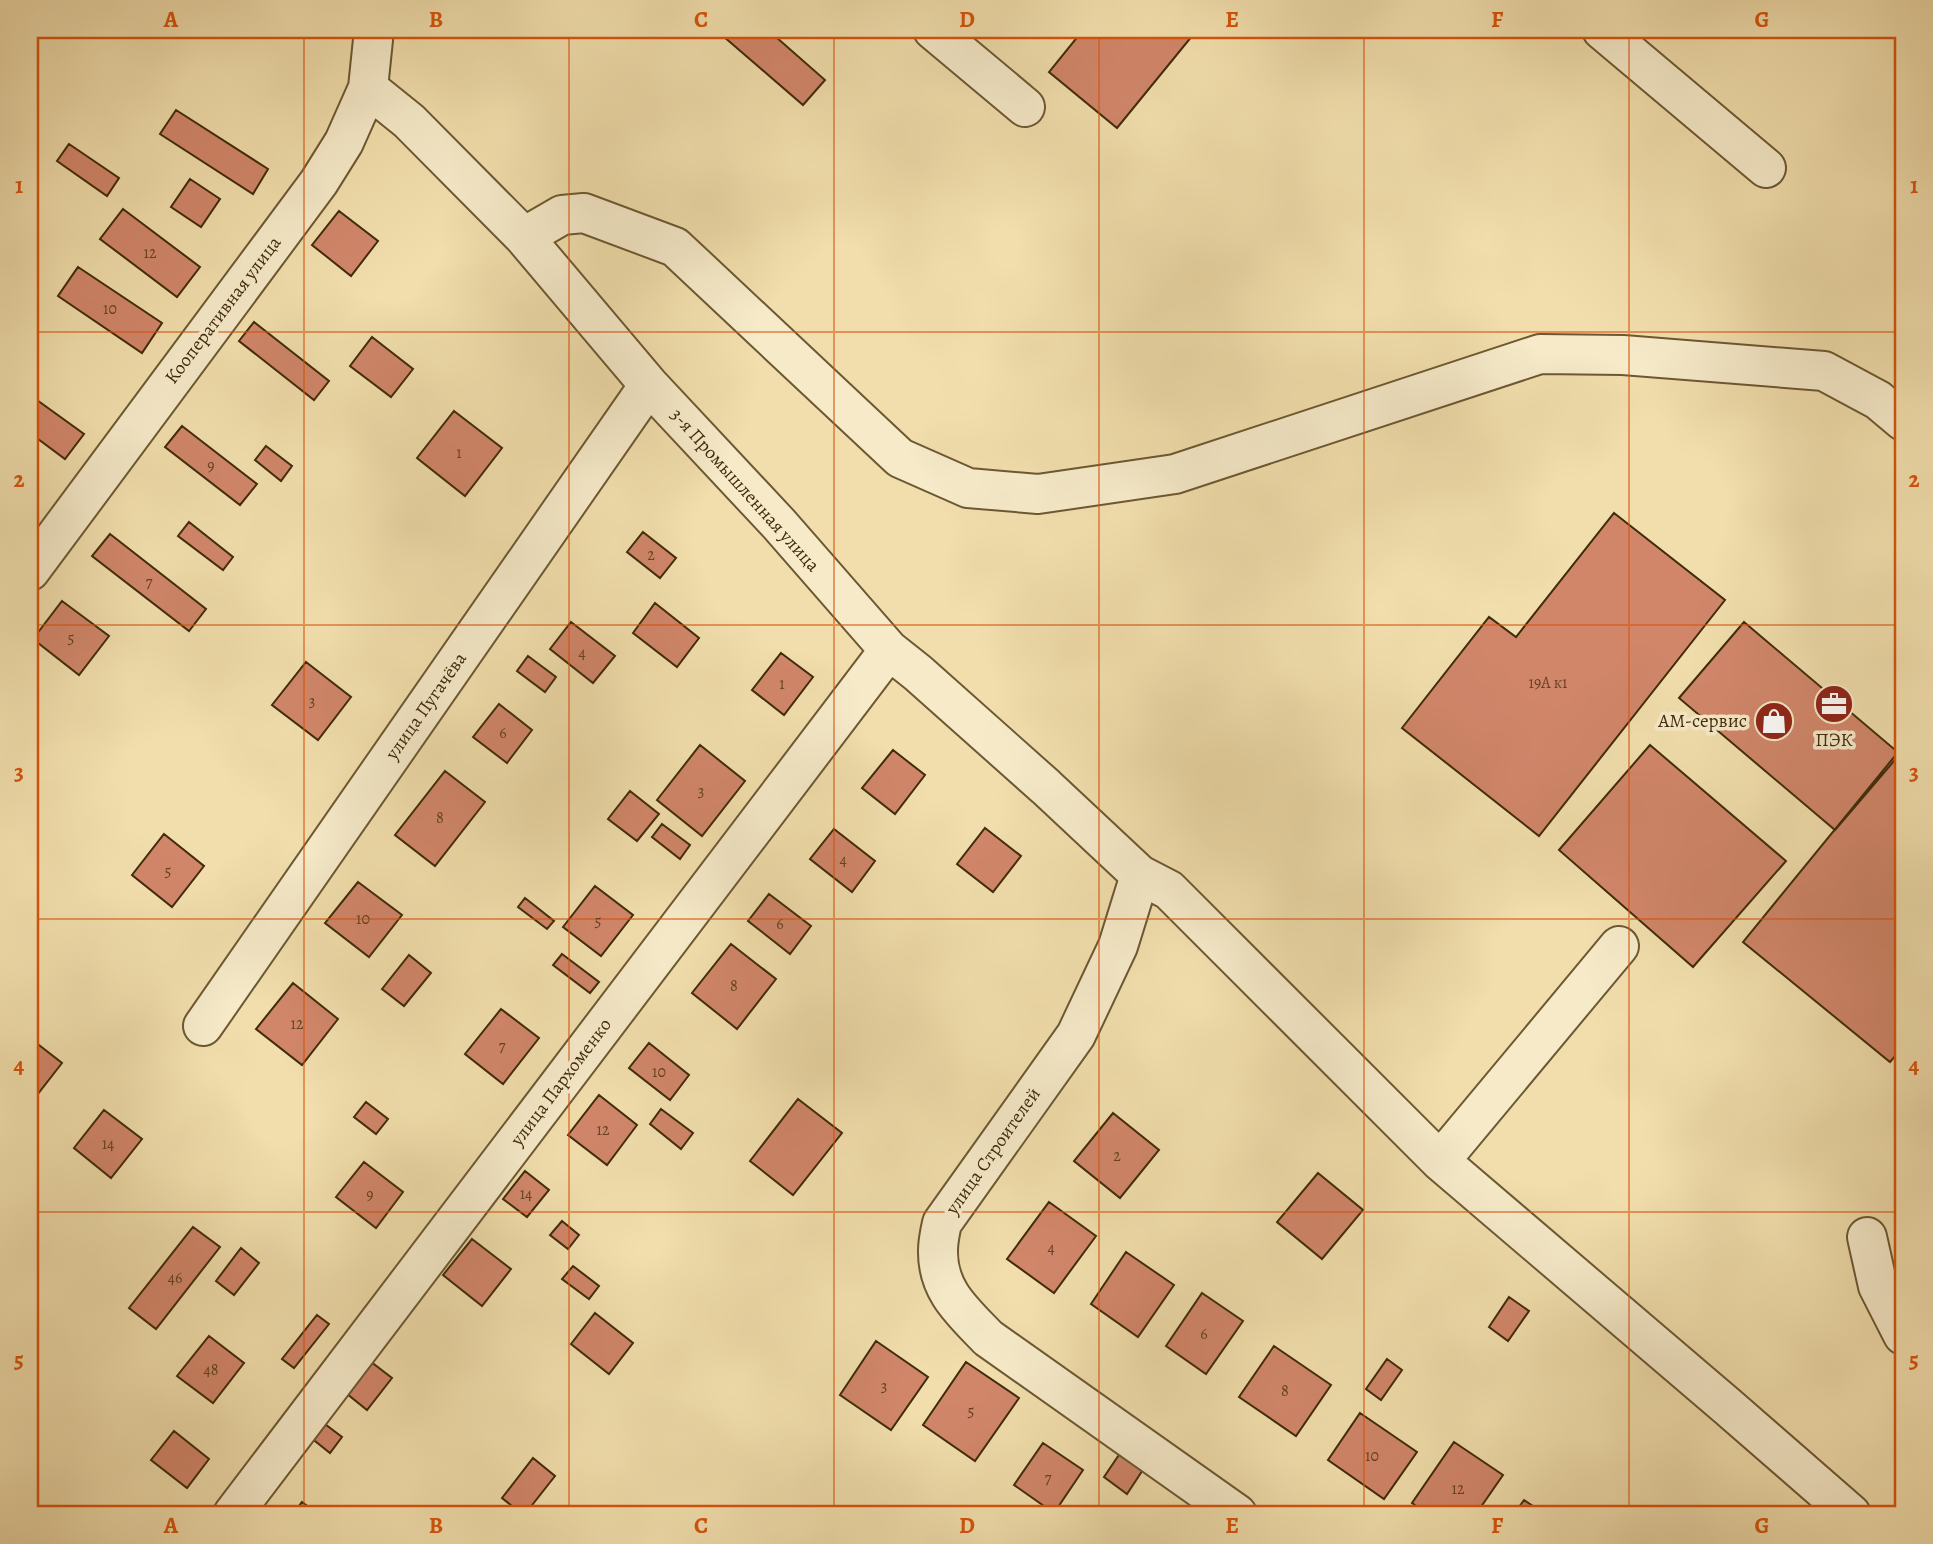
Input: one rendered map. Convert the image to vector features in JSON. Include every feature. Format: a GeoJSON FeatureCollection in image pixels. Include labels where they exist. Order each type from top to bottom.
{"type":"FeatureCollection","features":[{"type":"Feature","properties":{"kind":"street","name":"Кооперативная улица"},"geometry":{"type":"LineString","coordinates":[[30,571],[319,182],[344,142],[368,88],[374,30]]}},
{"type":"Feature","properties":{"kind":"street"},"geometry":{"type":"LineString","coordinates":[[933,30],[1025,107]]}},
{"type":"Feature","properties":{"kind":"street"},"geometry":{"type":"LineString","coordinates":[[1602,30],[1766,168]]}},
{"type":"Feature","properties":{"kind":"street","name":"3-я Промышленная улица"},"geometry":{"type":"LineString","coordinates":[[368,88],[409,121],[524,237],[649,385],[779,524],[888,650],[918,673],[1046,787],[1140,875],[1169,890],[1440,1160],[1851,1514]]}},
{"type":"Feature","properties":{"kind":"street"},"geometry":{"type":"LineString","coordinates":[[524,237],[562,215],[584,213],[675,247],[901,458],[968,488],[1038,494],[1175,474],[1540,355],[1623,355],[1824,371],[1878,400],[1903,421]]}},
{"type":"Feature","properties":{"kind":"street","name":"улица Пугачёва"},"geometry":{"type":"LineString","coordinates":[[203,1027],[649,385]]}},
{"type":"Feature","properties":{"kind":"street","name":"улица Пархоменко"},"geometry":{"type":"LineString","coordinates":[[233,1514],[888,650]]}},
{"type":"Feature","properties":{"kind":"street","name":"улица Строителей"},"geometry":{"type":"LineString","coordinates":[[1140,875],[1118,946],[1076,1035],[942,1223],[937,1249],[941,1279],[956,1305],[988,1338],[1237,1514]]}},
{"type":"Feature","properties":{"kind":"street"},"geometry":{"type":"LineString","coordinates":[[1440,1160],[1619,946]]}},
{"type":"Feature","properties":{"kind":"street"},"geometry":{"type":"LineString","coordinates":[[1867,1237],[1878,1286],[1903,1335]]}},
{"type":"Feature","properties":{"kind":"building"},"geometry":{"type":"Polygon","coordinates":[[[716,30],[768,30],[825,80],[803,105],[716,30]]]}},
{"type":"Feature","properties":{"kind":"building"},"geometry":{"type":"Polygon","coordinates":[[[1083,30],[1197,30],[1117,128],[1049,72],[1083,30]]]}},
{"type":"Feature","properties":{"kind":"building"},"geometry":{"type":"Polygon","coordinates":[[[176,110],[268,169],[253,194],[160,134],[176,110]]]}},
{"type":"Feature","properties":{"kind":"building"},"geometry":{"type":"Polygon","coordinates":[[[69,144],[119,178],[107,196],[57,161],[69,144]]]}},
{"type":"Feature","properties":{"kind":"building"},"geometry":{"type":"Polygon","coordinates":[[[190,179],[220,199],[201,227],[171,207],[190,179]]]}},
{"type":"Feature","properties":{"kind":"building"},"geometry":{"type":"Polygon","coordinates":[[[123,209],[200,267],[177,297],[100,239],[123,209]]]}},
{"type":"Feature","properties":{"kind":"building"},"geometry":{"type":"Polygon","coordinates":[[[339,211],[378,241],[351,276],[312,245],[339,211]]]}},
{"type":"Feature","properties":{"kind":"building"},"geometry":{"type":"Polygon","coordinates":[[[78,267],[162,323],[142,353],[58,296],[78,267]]]}},
{"type":"Feature","properties":{"kind":"building"},"geometry":{"type":"Polygon","coordinates":[[[254,322],[329,381],[314,400],[239,341],[254,322]]]}},
{"type":"Feature","properties":{"kind":"building"},"geometry":{"type":"Polygon","coordinates":[[[372,337],[413,369],[391,397],[350,366],[372,337]]]}},
{"type":"Feature","properties":{"kind":"building"},"geometry":{"type":"Polygon","coordinates":[[[30,395],[84,434],[65,459],[30,433],[30,395]]]}},
{"type":"Feature","properties":{"kind":"building"},"geometry":{"type":"Polygon","coordinates":[[[454,411],[502,448],[465,496],[417,458],[454,411]]]}},
{"type":"Feature","properties":{"kind":"building"},"geometry":{"type":"Polygon","coordinates":[[[182,426],[257,484],[240,505],[165,447],[182,426]]]}},
{"type":"Feature","properties":{"kind":"building"},"geometry":{"type":"Polygon","coordinates":[[[266,446],[292,466],[281,481],[255,460],[266,446]]]}},
{"type":"Feature","properties":{"kind":"building"},"geometry":{"type":"Polygon","coordinates":[[[1614,513],[1725,600],[1539,836],[1402,728],[1489,617],[1516,637],[1614,513]]]}},
{"type":"Feature","properties":{"kind":"building"},"geometry":{"type":"Polygon","coordinates":[[[189,522],[233,557],[223,570],[178,536],[189,522]]]}},
{"type":"Feature","properties":{"kind":"building"},"geometry":{"type":"Polygon","coordinates":[[[643,532],[676,558],[660,578],[627,552],[643,532]]]}},
{"type":"Feature","properties":{"kind":"building"},"geometry":{"type":"Polygon","coordinates":[[[110,534],[206,609],[189,631],[92,556],[110,534]]]}},
{"type":"Feature","properties":{"kind":"building"},"geometry":{"type":"Polygon","coordinates":[[[62,601],[109,636],[79,675],[33,639],[62,601]]]}},
{"type":"Feature","properties":{"kind":"building"},"geometry":{"type":"Polygon","coordinates":[[[655,603],[699,638],[677,667],[633,633],[655,603]]]}},
{"type":"Feature","properties":{"kind":"building"},"geometry":{"type":"Polygon","coordinates":[[[571,622],[615,656],[593,683],[550,649],[571,622]]]}},
{"type":"Feature","properties":{"kind":"building"},"geometry":{"type":"Polygon","coordinates":[[[1744,622],[1900,754],[1835,830],[1679,698],[1744,622]]]}},
{"type":"Feature","properties":{"kind":"building"},"geometry":{"type":"Polygon","coordinates":[[[781,653],[813,677],[784,715],[752,690],[781,653]]]}},
{"type":"Feature","properties":{"kind":"building"},"geometry":{"type":"Polygon","coordinates":[[[528,656],[556,677],[545,692],[517,671],[528,656]]]}},
{"type":"Feature","properties":{"kind":"building"},"geometry":{"type":"Polygon","coordinates":[[[306,662],[351,697],[318,740],[272,705],[306,662]]]}},
{"type":"Feature","properties":{"kind":"building"},"geometry":{"type":"Polygon","coordinates":[[[499,704],[532,730],[507,763],[473,737],[499,704]]]}},
{"type":"Feature","properties":{"kind":"building"},"geometry":{"type":"Polygon","coordinates":[[[700,745],[745,781],[702,836],[657,800],[700,745]]]}},
{"type":"Feature","properties":{"kind":"building"},"geometry":{"type":"Polygon","coordinates":[[[1650,745],[1786,861],[1693,967],[1559,850],[1650,745]]]}},
{"type":"Feature","properties":{"kind":"building"},"geometry":{"type":"Polygon","coordinates":[[[893,750],[925,775],[895,814],[862,788],[893,750]]]}},
{"type":"Feature","properties":{"kind":"building"},"geometry":{"type":"Polygon","coordinates":[[[1899,751],[1903,754],[1903,1047],[1890,1062],[1743,942],[1899,751]]]}},
{"type":"Feature","properties":{"kind":"building"},"geometry":{"type":"Polygon","coordinates":[[[445,771],[485,802],[435,866],[395,835],[445,771]]]}},
{"type":"Feature","properties":{"kind":"building"},"geometry":{"type":"Polygon","coordinates":[[[630,791],[659,814],[637,841],[608,819],[630,791]]]}},
{"type":"Feature","properties":{"kind":"building"},"geometry":{"type":"Polygon","coordinates":[[[662,824],[690,845],[680,859],[652,837],[662,824]]]}},
{"type":"Feature","properties":{"kind":"building"},"geometry":{"type":"Polygon","coordinates":[[[985,828],[1021,856],[993,892],[957,864],[985,828]]]}},
{"type":"Feature","properties":{"kind":"building"},"geometry":{"type":"Polygon","coordinates":[[[834,829],[875,861],[852,892],[810,859],[834,829]]]}},
{"type":"Feature","properties":{"kind":"building"},"geometry":{"type":"Polygon","coordinates":[[[164,834],[204,866],[172,907],[132,875],[164,834]]]}},
{"type":"Feature","properties":{"kind":"building"},"geometry":{"type":"Polygon","coordinates":[[[358,882],[402,915],[369,957],[325,923],[358,882]]]}},
{"type":"Feature","properties":{"kind":"building"},"geometry":{"type":"Polygon","coordinates":[[[595,886],[633,915],[601,956],[563,927],[595,886]]]}},
{"type":"Feature","properties":{"kind":"building"},"geometry":{"type":"Polygon","coordinates":[[[769,894],[811,926],[790,954],[748,921],[769,894]]]}},
{"type":"Feature","properties":{"kind":"building"},"geometry":{"type":"Polygon","coordinates":[[[525,898],[554,921],[547,929],[518,907],[525,898]]]}},
{"type":"Feature","properties":{"kind":"building"},"geometry":{"type":"Polygon","coordinates":[[[731,944],[776,979],[737,1029],[692,993],[731,944]]]}},
{"type":"Feature","properties":{"kind":"building"},"geometry":{"type":"Polygon","coordinates":[[[562,954],[599,982],[590,993],[553,965],[562,954]]]}},
{"type":"Feature","properties":{"kind":"building"},"geometry":{"type":"Polygon","coordinates":[[[409,955],[431,973],[404,1006],[382,989],[409,955]]]}},
{"type":"Feature","properties":{"kind":"building"},"geometry":{"type":"Polygon","coordinates":[[[293,983],[338,1019],[302,1065],[256,1029],[293,983]]]}},
{"type":"Feature","properties":{"kind":"building"},"geometry":{"type":"Polygon","coordinates":[[[501,1009],[539,1038],[503,1084],[465,1054],[501,1009]]]}},
{"type":"Feature","properties":{"kind":"building"},"geometry":{"type":"Polygon","coordinates":[[[30,1038],[62,1063],[30,1104],[30,1038]]]}},
{"type":"Feature","properties":{"kind":"building"},"geometry":{"type":"Polygon","coordinates":[[[649,1043],[689,1075],[670,1100],[629,1068],[649,1043]]]}},
{"type":"Feature","properties":{"kind":"building"},"geometry":{"type":"Polygon","coordinates":[[[599,1095],[637,1125],[607,1165],[568,1135],[599,1095]]]}},
{"type":"Feature","properties":{"kind":"building"},"geometry":{"type":"Polygon","coordinates":[[[798,1099],[842,1133],[793,1195],[750,1161],[798,1099]]]}},
{"type":"Feature","properties":{"kind":"building"},"geometry":{"type":"Polygon","coordinates":[[[366,1102],[388,1119],[376,1134],[354,1117],[366,1102]]]}},
{"type":"Feature","properties":{"kind":"building"},"geometry":{"type":"Polygon","coordinates":[[[661,1109],[693,1133],[681,1149],[650,1124],[661,1109]]]}},
{"type":"Feature","properties":{"kind":"building"},"geometry":{"type":"Polygon","coordinates":[[[104,1110],[142,1139],[111,1178],[74,1148],[104,1110]]]}},
{"type":"Feature","properties":{"kind":"building"},"geometry":{"type":"Polygon","coordinates":[[[1113,1113],[1159,1150],[1120,1198],[1074,1161],[1113,1113]]]}},
{"type":"Feature","properties":{"kind":"building"},"geometry":{"type":"Polygon","coordinates":[[[364,1162],[403,1192],[376,1228],[336,1197],[364,1162]]]}},
{"type":"Feature","properties":{"kind":"building"},"geometry":{"type":"Polygon","coordinates":[[[525,1171],[549,1190],[527,1217],[503,1199],[525,1171]]]}},
{"type":"Feature","properties":{"kind":"building"},"geometry":{"type":"Polygon","coordinates":[[[1318,1173],[1363,1210],[1322,1259],[1277,1222],[1318,1173]]]}},
{"type":"Feature","properties":{"kind":"building"},"geometry":{"type":"Polygon","coordinates":[[[1049,1202],[1096,1236],[1054,1293],[1007,1259],[1049,1202]]]}},
{"type":"Feature","properties":{"kind":"building"},"geometry":{"type":"Polygon","coordinates":[[[562,1221],[579,1235],[568,1249],[550,1235],[562,1221]]]}},
{"type":"Feature","properties":{"kind":"building"},"geometry":{"type":"Polygon","coordinates":[[[193,1227],[220,1247],[156,1329],[129,1308],[193,1227]]]}},
{"type":"Feature","properties":{"kind":"building"},"geometry":{"type":"Polygon","coordinates":[[[472,1239],[511,1269],[482,1306],[443,1275],[472,1239]]]}},
{"type":"Feature","properties":{"kind":"building"},"geometry":{"type":"Polygon","coordinates":[[[241,1248],[259,1263],[234,1295],[216,1281],[241,1248]]]}},
{"type":"Feature","properties":{"kind":"building"},"geometry":{"type":"Polygon","coordinates":[[[1126,1252],[1174,1285],[1138,1337],[1091,1304],[1126,1252]]]}},
{"type":"Feature","properties":{"kind":"building"},"geometry":{"type":"Polygon","coordinates":[[[573,1266],[599,1286],[589,1299],[562,1279],[573,1266]]]}},
{"type":"Feature","properties":{"kind":"building"},"geometry":{"type":"Polygon","coordinates":[[[1202,1293],[1243,1321],[1206,1374],[1166,1346],[1202,1293]]]}},
{"type":"Feature","properties":{"kind":"building"},"geometry":{"type":"Polygon","coordinates":[[[1509,1297],[1529,1311],[1508,1341],[1489,1327],[1509,1297]]]}},
{"type":"Feature","properties":{"kind":"building"},"geometry":{"type":"Polygon","coordinates":[[[595,1313],[633,1343],[609,1374],[571,1344],[595,1313]]]}},
{"type":"Feature","properties":{"kind":"building"},"geometry":{"type":"Polygon","coordinates":[[[317,1315],[329,1324],[294,1368],[282,1359],[317,1315]]]}},
{"type":"Feature","properties":{"kind":"building"},"geometry":{"type":"Polygon","coordinates":[[[209,1336],[244,1363],[213,1403],[177,1376],[209,1336]]]}},
{"type":"Feature","properties":{"kind":"building"},"geometry":{"type":"Polygon","coordinates":[[[876,1341],[928,1377],[891,1430],[840,1395],[876,1341]]]}},
{"type":"Feature","properties":{"kind":"building"},"geometry":{"type":"Polygon","coordinates":[[[1274,1346],[1331,1385],[1296,1436],[1239,1397],[1274,1346]]]}},
{"type":"Feature","properties":{"kind":"building"},"geometry":{"type":"Polygon","coordinates":[[[366,1358],[392,1378],[367,1410],[341,1389],[366,1358]]]}},
{"type":"Feature","properties":{"kind":"building"},"geometry":{"type":"Polygon","coordinates":[[[1387,1359],[1402,1370],[1381,1400],[1366,1389],[1387,1359]]]}},
{"type":"Feature","properties":{"kind":"building"},"geometry":{"type":"Polygon","coordinates":[[[966,1362],[1019,1398],[975,1461],[923,1425],[966,1362]]]}},
{"type":"Feature","properties":{"kind":"building"},"geometry":{"type":"Polygon","coordinates":[[[1360,1413],[1417,1452],[1384,1499],[1328,1460],[1360,1413]]]}},
{"type":"Feature","properties":{"kind":"building"},"geometry":{"type":"Polygon","coordinates":[[[317,1418],[342,1437],[330,1453],[305,1433],[317,1418]]]}},
{"type":"Feature","properties":{"kind":"building"},"geometry":{"type":"Polygon","coordinates":[[[174,1431],[209,1459],[187,1488],[151,1460],[174,1431]]]}},
{"type":"Feature","properties":{"kind":"building"},"geometry":{"type":"Polygon","coordinates":[[[1454,1442],[1503,1475],[1476,1514],[1428,1514],[1412,1503],[1454,1442]]]}},
{"type":"Feature","properties":{"kind":"building"},"geometry":{"type":"Polygon","coordinates":[[[1043,1443],[1083,1470],[1054,1513],[1014,1485],[1043,1443]]]}},
{"type":"Feature","properties":{"kind":"building"},"geometry":{"type":"Polygon","coordinates":[[[1127,1443],[1150,1459],[1127,1494],[1104,1477],[1127,1443]]]}},
{"type":"Feature","properties":{"kind":"building"},"geometry":{"type":"Polygon","coordinates":[[[533,1458],[555,1476],[525,1514],[522,1514],[502,1498],[533,1458]]]}},
{"type":"Feature","properties":{"kind":"building"},"geometry":{"type":"Polygon","coordinates":[[[1524,1500],[1545,1514],[1514,1514],[1524,1500]]]}},
{"type":"Feature","properties":{"kind":"building"},"geometry":{"type":"Polygon","coordinates":[[[302,1502],[318,1514],[293,1514],[302,1502]]]}},
{"type":"Feature","properties":{"kind":"place","name":"ПЭК"},"geometry":{"type":"Point","coordinates":[1834,704]}},
{"type":"Feature","properties":{"kind":"place","name":"АМ-сервис"},"geometry":{"type":"Point","coordinates":[1774,721]}}]}
